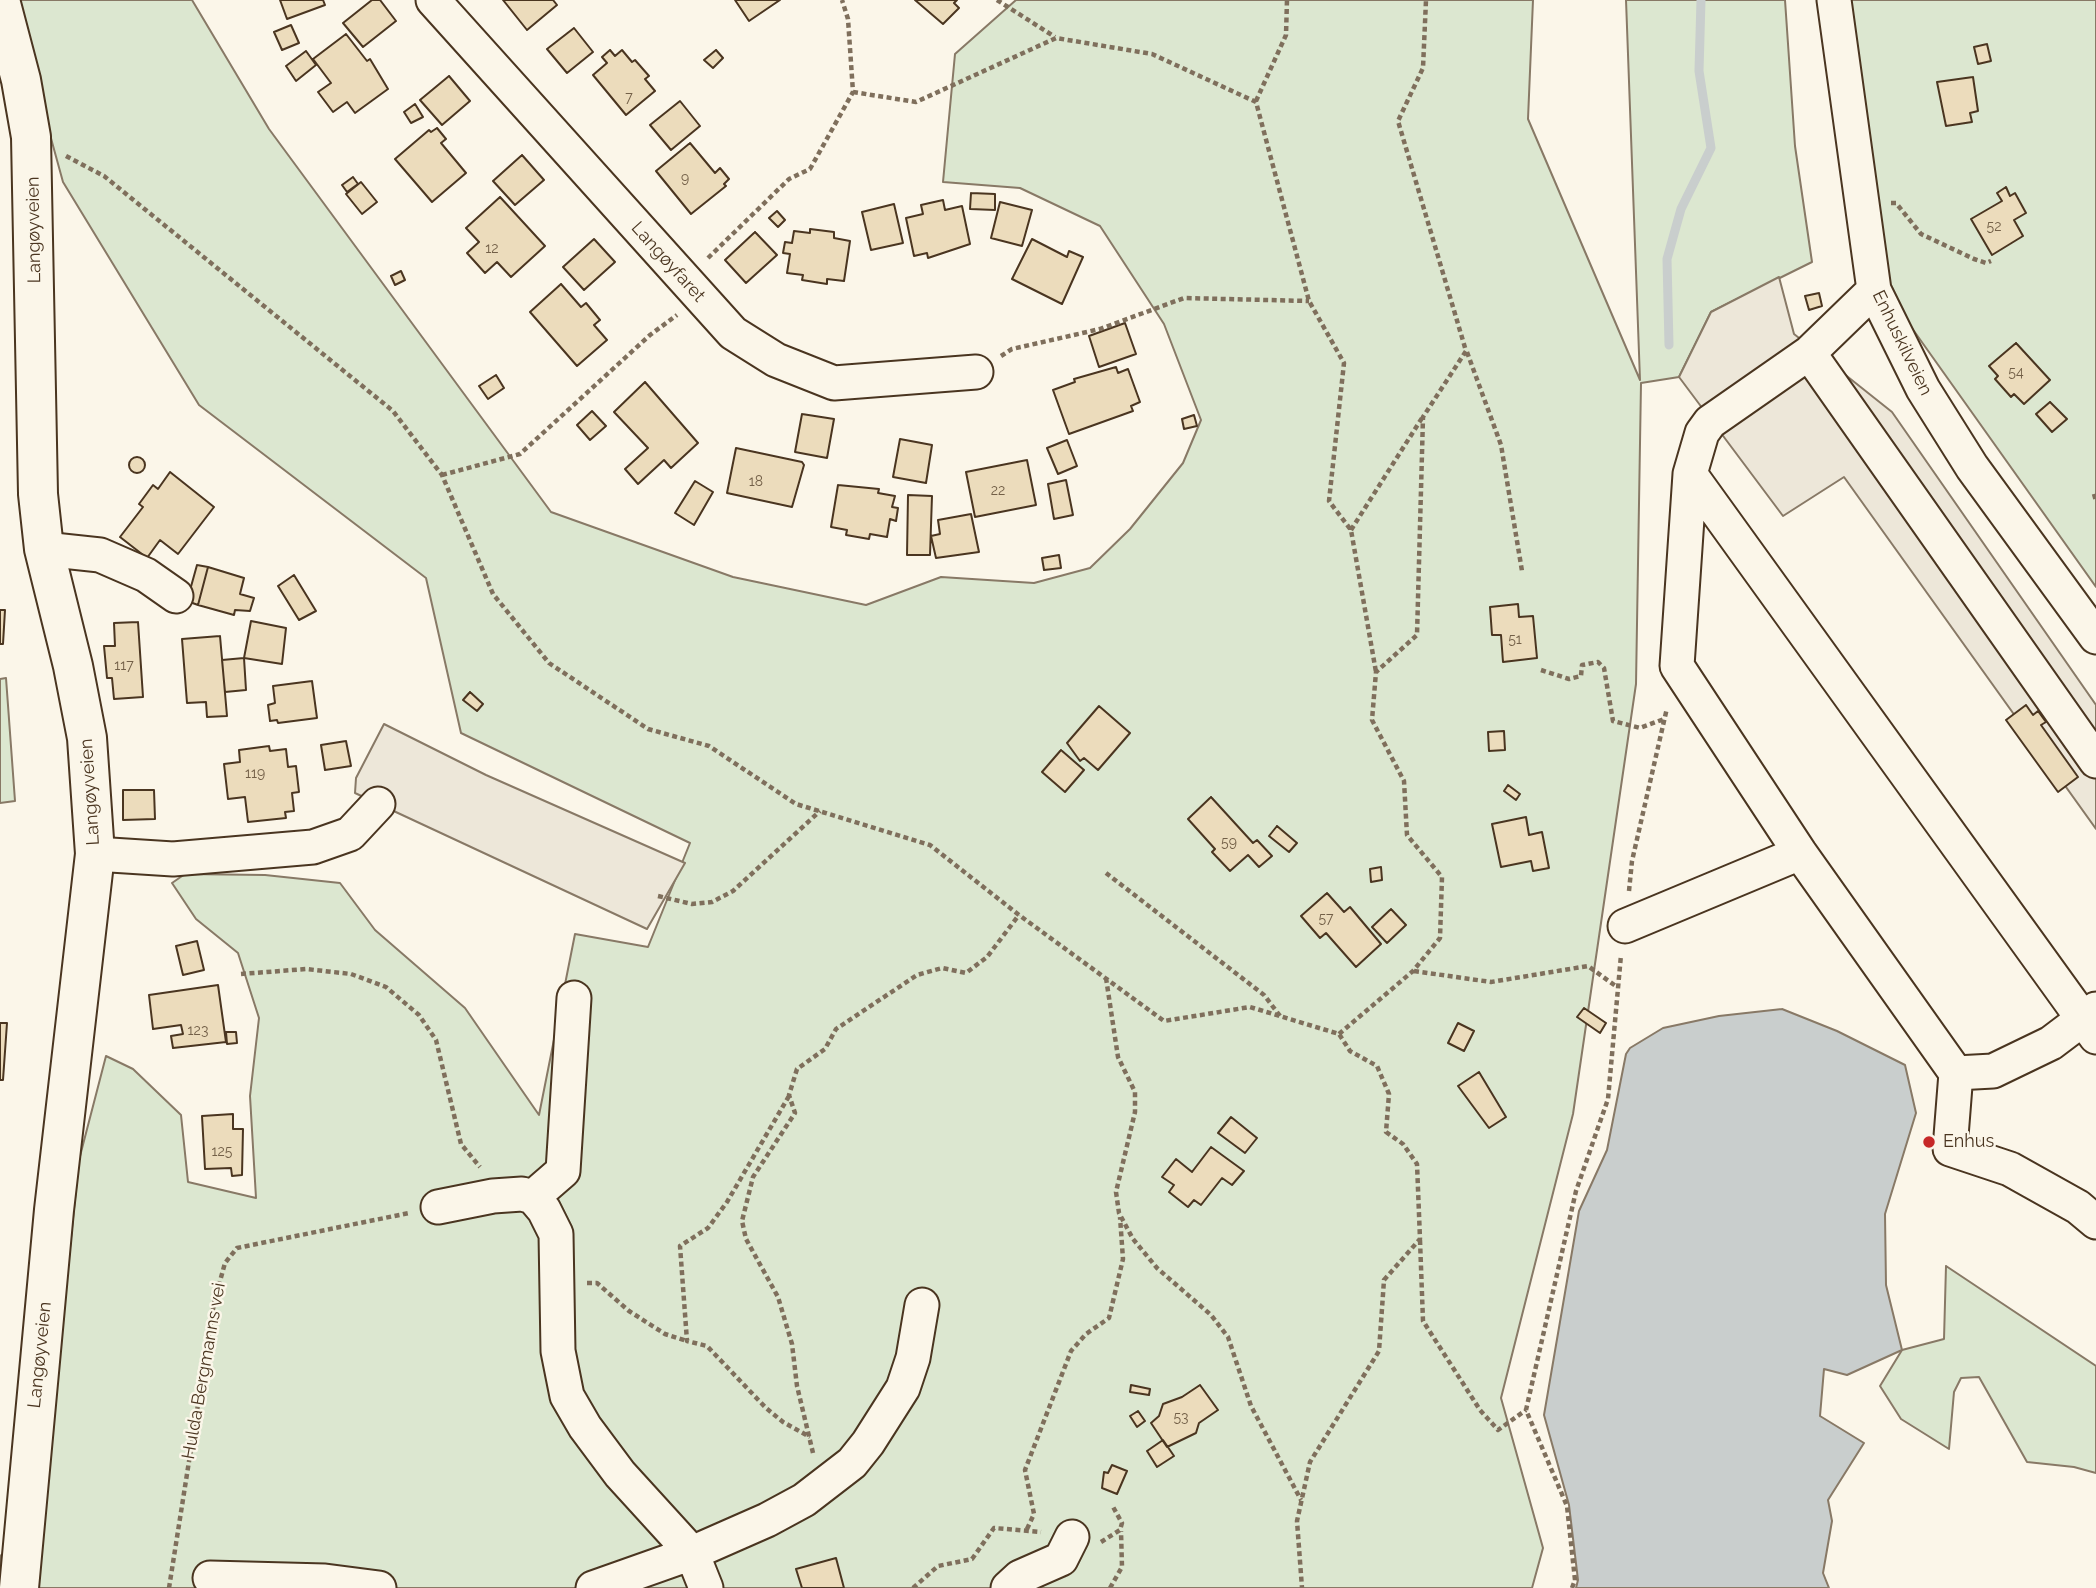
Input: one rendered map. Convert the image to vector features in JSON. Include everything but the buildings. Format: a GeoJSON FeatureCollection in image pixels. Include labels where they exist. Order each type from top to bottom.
{"type":"FeatureCollection","features":[{"type":"Feature","properties":{"kind":"main road","name":"Langøyveien"},"geometry":{"type":"LineString","coordinates":[[0,0],[21,80],[31,137],[38,494],[44,549],[73,666],[87,738],[95,854],[13,1570]]}},
{"type":"Feature","properties":{"kind":"street","name":"Langøyfaret"},"geometry":{"type":"LineString","coordinates":[[433,0],[733,333],[765,354],[834,383],[976,372]]}},
{"type":"Feature","properties":{"kind":"street","name":"Enhuskilveien"},"geometry":{"type":"LineString","coordinates":[[1834,0],[1874,290],[1923,389],[1972,467],[2096,637]]}},
{"type":"Feature","properties":{"kind":"street"},"geometry":{"type":"LineString","coordinates":[[1874,290],[1809,353],[1710,422],[1702,433],[1690,474],[1677,666],[1800,853],[1956,1073],[1950,1149],[2010,1169],[2078,1207],[2096,1222]]}},
{"type":"Feature","properties":{"kind":"street"},"geometry":{"type":"LineString","coordinates":[[1809,353],[2096,761]]}},
{"type":"Feature","properties":{"kind":"street"},"geometry":{"type":"LineString","coordinates":[[1690,474],[2091,1022],[1993,1072],[1956,1073]]}},
{"type":"Feature","properties":{"kind":"street"},"geometry":{"type":"LineString","coordinates":[[44,549],[100,555],[146,575],[176,596]]}},
{"type":"Feature","properties":{"kind":"street"},"geometry":{"type":"LineString","coordinates":[[95,854],[173,859],[313,847],[350,834],[378,804]]}},
{"type":"Feature","properties":{"kind":"street"},"geometry":{"type":"LineString","coordinates":[[1625,926],[1800,853]]}},
{"type":"Feature","properties":{"kind":"street"},"geometry":{"type":"LineString","coordinates":[[438,1207],[494,1196],[533,1197],[563,1171],[574,998]]}},
{"type":"Feature","properties":{"kind":"street"},"geometry":{"type":"LineString","coordinates":[[533,1197],[556,1234],[559,1283],[558,1351],[567,1396],[584,1427],[620,1474],[692,1553],[706,1588]]}},
{"type":"Feature","properties":{"kind":"street"},"geometry":{"type":"LineString","coordinates":[[593,1588],[692,1553],[767,1520],[804,1500],[852,1463],[904,1388],[913,1358],[922,1305]]}},
{"type":"Feature","properties":{"kind":"street"},"geometry":{"type":"LineString","coordinates":[[1007,1588],[1020,1577],[1061,1559],[1072,1537]]}},
{"type":"Feature","properties":{"kind":"street"},"geometry":{"type":"LineString","coordinates":[[210,1578],[325,1581],[379,1588]]}},
{"type":"Feature","properties":{"kind":"path"},"geometry":{"type":"LineString","coordinates":[[442,475],[520,454],[650,335],[789,179],[810,169],[853,92],[848,19],[842,0]]}},
{"type":"Feature","properties":{"kind":"path"},"geometry":{"type":"LineString","coordinates":[[997,0],[1056,38],[1153,54],[1256,102]]}},
{"type":"Feature","properties":{"kind":"path"},"geometry":{"type":"LineString","coordinates":[[1287,0],[1286,35],[1256,102],[1309,301],[1344,363],[1329,501],[1350,530],[1376,672],[1372,720],[1404,781],[1407,835],[1442,877],[1440,938],[1413,971],[1339,1034]]}},
{"type":"Feature","properties":{"kind":"path"},"geometry":{"type":"LineString","coordinates":[[1426,0],[1423,68],[1398,121],[1466,351],[1500,445],[1522,571]]}},
{"type":"Feature","properties":{"kind":"path"},"geometry":{"type":"LineString","coordinates":[[853,92],[916,102],[1056,38]]}},
{"type":"Feature","properties":{"kind":"path"},"geometry":{"type":"LineString","coordinates":[[31,137],[104,176],[393,411],[442,475],[493,594],[549,663],[648,729],[709,746],[796,804],[930,845],[1019,915],[1164,1021],[1250,1007],[1339,1034],[1350,1051],[1377,1066],[1389,1094],[1386,1132],[1403,1144],[1417,1164],[1423,1321],[1480,1410],[1498,1430],[1526,1410]]}},
{"type":"Feature","properties":{"kind":"path"},"geometry":{"type":"LineString","coordinates":[[1906,215],[1921,234],[1974,259],[1986,263],[1991,261]]}},
{"type":"Feature","properties":{"kind":"path"},"geometry":{"type":"LineString","coordinates":[[976,372],[1012,349],[1100,329],[1184,298],[1309,301]]}},
{"type":"Feature","properties":{"kind":"path"},"geometry":{"type":"LineString","coordinates":[[1350,530],[1466,351]]}},
{"type":"Feature","properties":{"kind":"path"},"geometry":{"type":"LineString","coordinates":[[1376,672],[1417,635],[1423,418]]}},
{"type":"Feature","properties":{"kind":"path"},"geometry":{"type":"LineString","coordinates":[[2094,494],[2096,501]]}},
{"type":"Feature","properties":{"kind":"path"},"geometry":{"type":"LineString","coordinates":[[1541,670],[1569,680],[1581,676],[1582,665],[1598,662],[1604,668],[1613,721],[1640,728],[1665,718]]}},
{"type":"Feature","properties":{"kind":"path"},"geometry":{"type":"LineString","coordinates":[[1572,1588],[1575,1580],[1567,1506],[1526,1410],[1576,1191],[1608,1100],[1617,986],[1632,861],[1677,666]]}},
{"type":"Feature","properties":{"kind":"path"},"geometry":{"type":"LineString","coordinates":[[658,896],[692,904],[712,902],[733,891],[820,811]]}},
{"type":"Feature","properties":{"kind":"path"},"geometry":{"type":"LineString","coordinates":[[1106,873],[1234,974],[1250,983],[1264,995],[1280,1016]]}},
{"type":"Feature","properties":{"kind":"path"},"geometry":{"type":"LineString","coordinates":[[687,1341],[680,1246],[708,1228],[721,1211],[789,1095],[797,1069],[825,1049],[836,1029],[917,975],[942,968],[966,973],[987,957],[1019,915]]}},
{"type":"Feature","properties":{"kind":"path"},"geometry":{"type":"LineString","coordinates":[[1413,971],[1491,982],[1588,966],[1617,986]]}},
{"type":"Feature","properties":{"kind":"path"},"geometry":{"type":"LineString","coordinates":[[241,974],[306,969],[351,974],[386,987],[419,1015],[436,1040],[461,1144],[479,1166],[494,1196]]}},
{"type":"Feature","properties":{"kind":"path"},"geometry":{"type":"LineString","coordinates":[[1027,1529],[1034,1514],[1025,1471],[1037,1436],[1059,1388],[1071,1351],[1086,1334],[1109,1318],[1123,1259],[1116,1192],[1135,1112],[1135,1092],[1118,1057],[1106,977]]}},
{"type":"Feature","properties":{"kind":"path"},"geometry":{"type":"LineString","coordinates":[[789,1095],[795,1113],[753,1177],[742,1221],[755,1259],[778,1297],[792,1344],[797,1386],[814,1449],[804,1500]]}},
{"type":"Feature","properties":{"kind":"path","name":"Hulda Bergmanns vei"},"geometry":{"type":"LineString","coordinates":[[169,1588],[214,1303],[225,1263],[237,1248],[438,1207]]}},
{"type":"Feature","properties":{"kind":"path"},"geometry":{"type":"LineString","coordinates":[[1119,1213],[1133,1239],[1157,1268],[1211,1315],[1228,1337],[1251,1406],[1301,1500]]}},
{"type":"Feature","properties":{"kind":"path"},"geometry":{"type":"LineString","coordinates":[[1302,1588],[1297,1521],[1310,1462],[1379,1350],[1384,1280],[1420,1239]]}},
{"type":"Feature","properties":{"kind":"path"},"geometry":{"type":"LineString","coordinates":[[559,1283],[597,1283],[629,1311],[665,1334],[707,1346],[766,1408],[783,1422],[810,1437]]}},
{"type":"Feature","properties":{"kind":"path"},"geometry":{"type":"LineString","coordinates":[[1110,1588],[1122,1567],[1121,1530]]}},
{"type":"Feature","properties":{"kind":"green space"},"geometry":{"type":"Polygon","coordinates":[[[13,0],[192,0],[269,129],[551,512],[733,577],[866,605],[941,577],[1034,583],[1090,568],[1130,529],[1183,463],[1201,420],[1164,324],[1100,226],[1020,188],[943,182],[955,54],[1016,0],[1533,0],[1528,119],[1640,380],[1626,0],[1785,0],[1795,146],[1812,262],[1711,312],[1679,377],[1641,383],[1636,684],[1573,1114],[1501,1398],[1543,1548],[1532,1588],[0,1588],[0,1556],[41,1530],[79,1160],[106,1056],[133,1069],[181,1115],[188,1182],[256,1198],[250,1096],[259,1018],[238,953],[196,919],[172,883],[185,874],[265,875],[340,883],[375,930],[465,1008],[539,1115],[575,934],[648,947],[690,843],[461,733],[426,578],[199,405],[63,182],[13,0]]]}},
{"type":"Feature","properties":{"kind":"green space"},"geometry":{"type":"Polygon","coordinates":[[[1840,0],[2096,0],[2096,587],[1882,286],[1840,0]]]}},
{"type":"Feature","properties":{"kind":"green space"},"geometry":{"type":"Polygon","coordinates":[[[6,678],[15,801],[0,803],[0,679],[6,678]]]}},
{"type":"Feature","properties":{"kind":"green space"},"geometry":{"type":"Polygon","coordinates":[[[1946,1266],[2096,1366],[2096,1473],[2074,1467],[2027,1462],[1979,1377],[1961,1378],[1954,1392],[1949,1449],[1901,1419],[1880,1386],[1902,1350],[1944,1339],[1946,1266]]]}},
{"type":"Feature","properties":{"kind":"shaded area"},"geometry":{"type":"Polygon","coordinates":[[[1779,277],[1794,334],[1892,412],[2096,705],[2096,829],[1844,477],[1783,516],[1679,377],[1711,312],[1779,277]]]}},
{"type":"Feature","properties":{"kind":"shaded area"},"geometry":{"type":"Polygon","coordinates":[[[384,724],[486,775],[685,863],[647,929],[355,793],[356,778],[384,724]]]}},
{"type":"Feature","properties":{"kind":"shaded area"},"geometry":{"type":"Polygon","coordinates":[[[1782,1009],[1837,1031],[1905,1065],[1916,1113],[1885,1214],[1886,1285],[1902,1350],[1847,1375],[1824,1369],[1820,1416],[1864,1443],[1828,1500],[1832,1521],[1823,1573],[1829,1588],[1576,1588],[1578,1580],[1569,1505],[1544,1415],[1579,1211],[1607,1150],[1626,1054],[1630,1048],[1663,1028],[1719,1016],[1782,1009]]]}},
{"type":"Feature","properties":{"kind":"waterway"},"geometry":{"type":"LineString","coordinates":[[1669,345],[1667,259],[1681,209],[1711,148],[1699,71],[1701,0]]}},
{"type":"Feature","properties":{"kind":"place","name":"Enhus"},"geometry":{"type":"Point","coordinates":[1929,1142]}}]}
